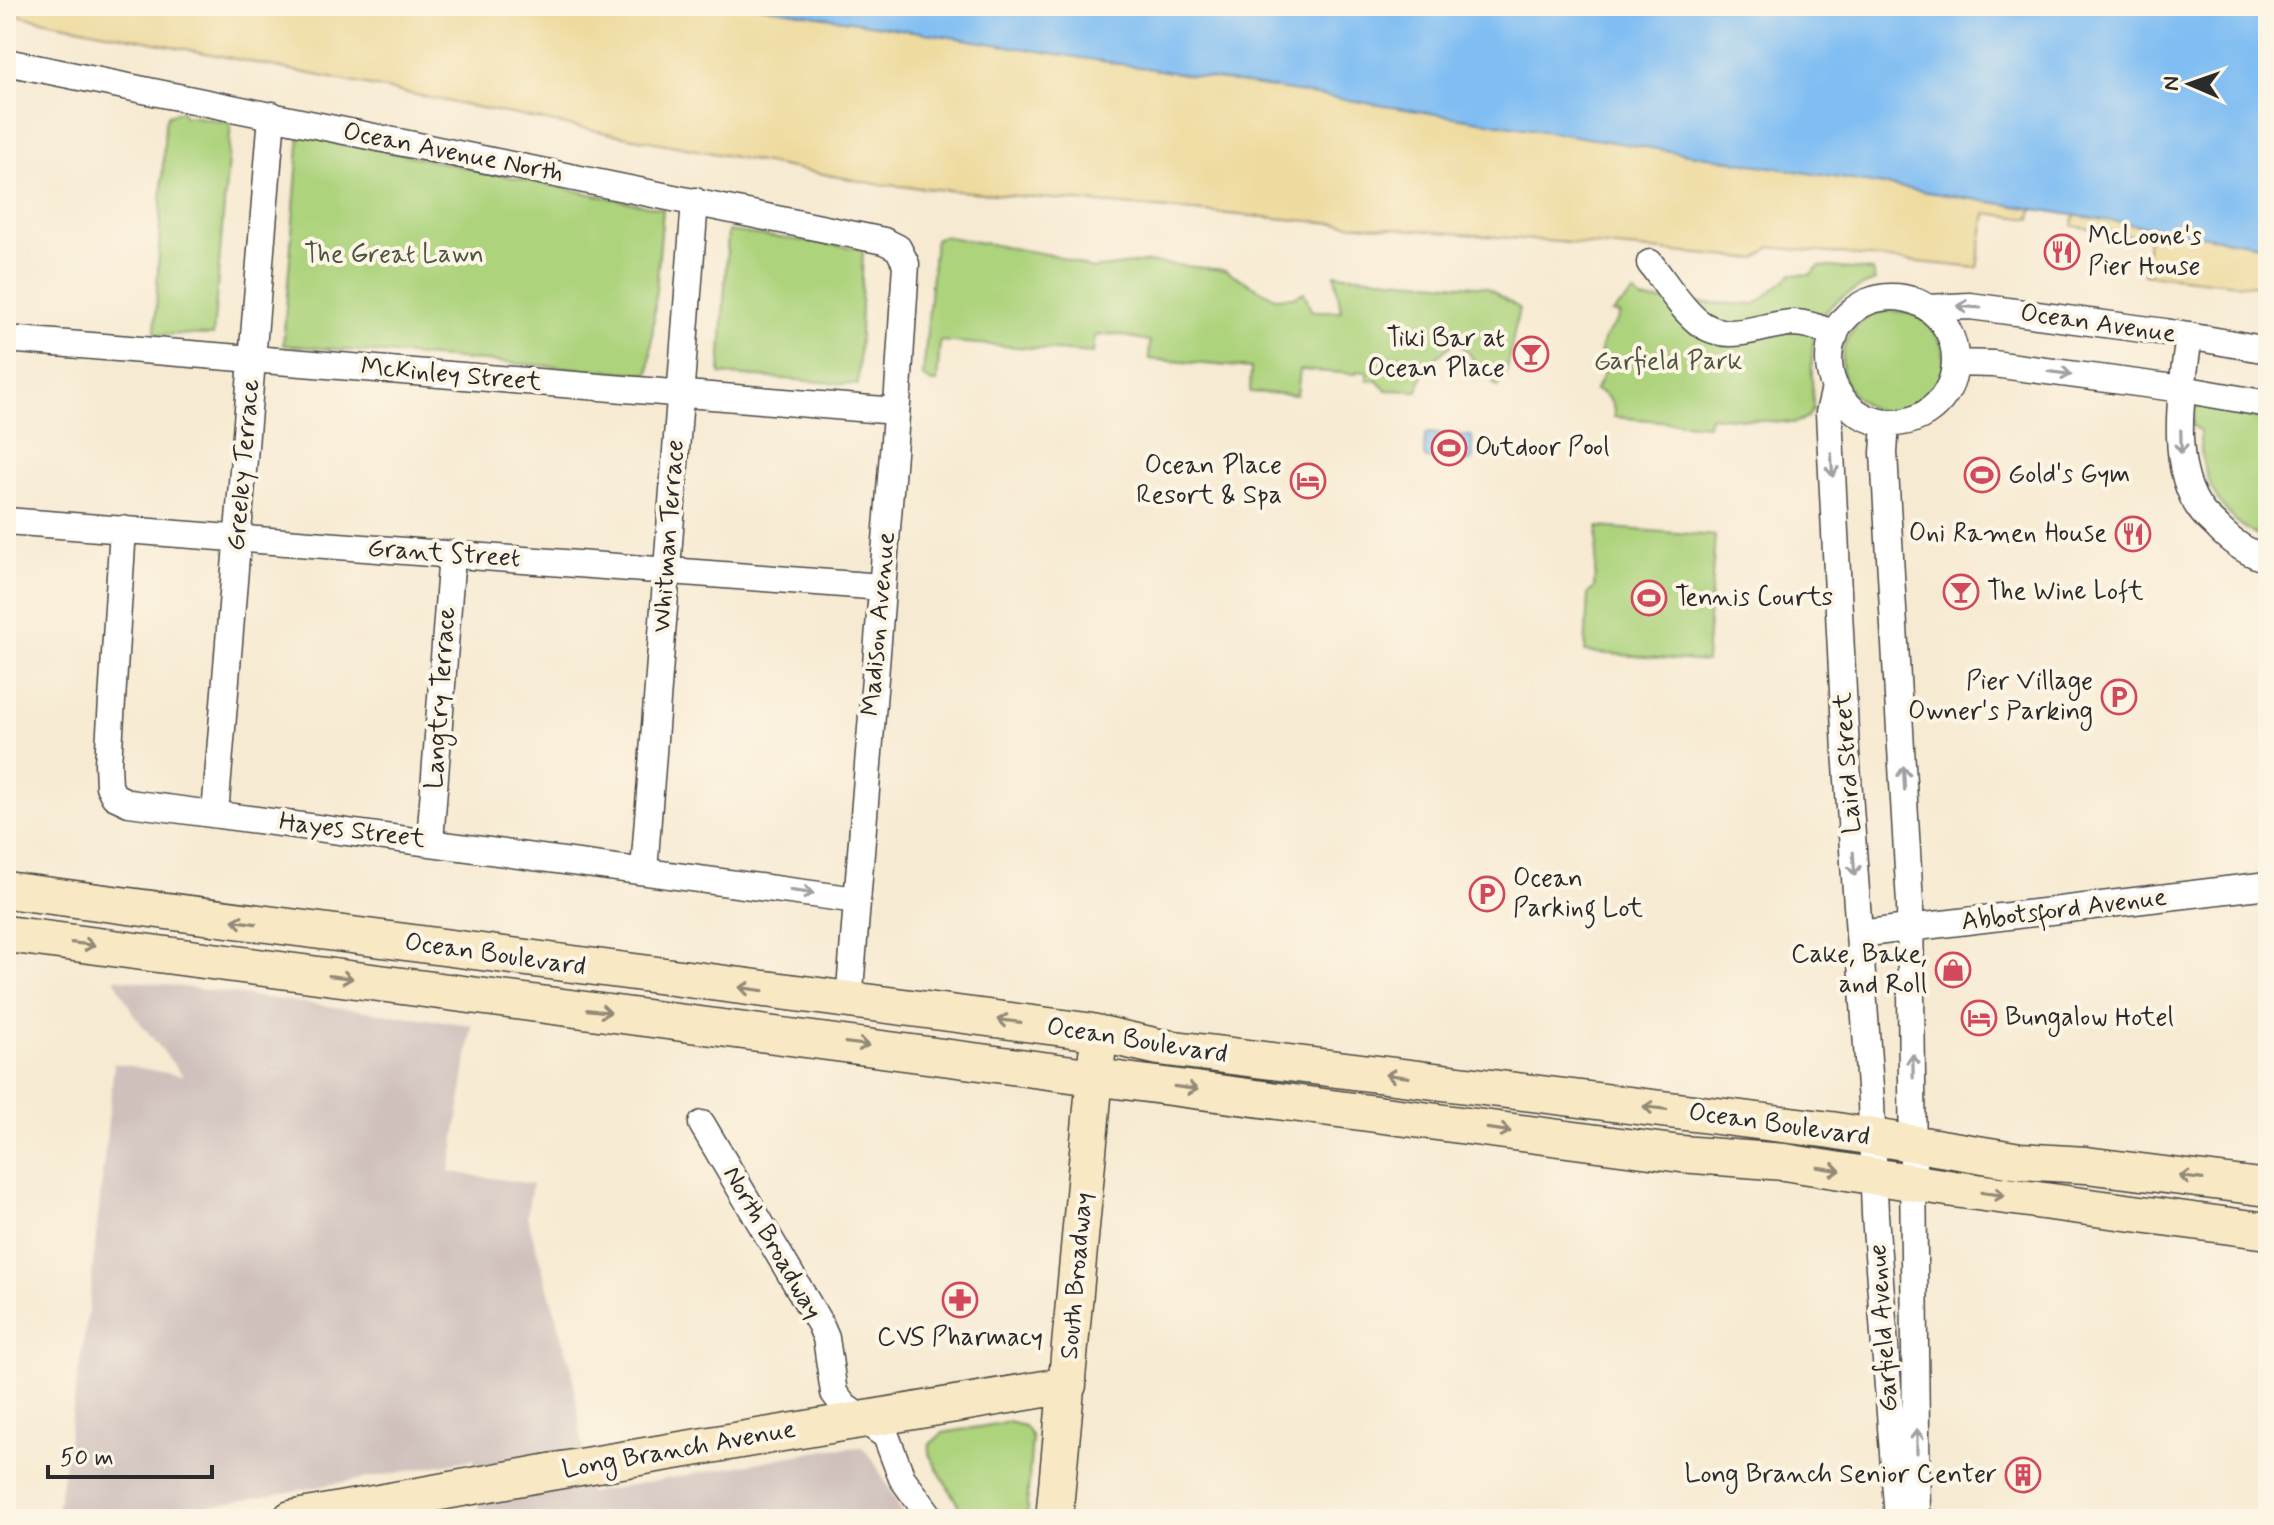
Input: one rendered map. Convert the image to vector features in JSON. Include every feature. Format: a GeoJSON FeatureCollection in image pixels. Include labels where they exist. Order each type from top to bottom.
{"type":"FeatureCollection","features":[{"type":"Feature","properties":{"kind":"main road","name":"Ocean Boulevard"},"geometry":{"type":"LineString","coordinates":[[6,890],[1099,1033],[1159,1047],[1831,1130],[2020,1161],[2086,1165],[2268,1188]]}},
{"type":"Feature","properties":{"kind":"main road","name":"Ocean Boulevard"},"geometry":{"type":"LineString","coordinates":[[6,934],[1681,1154],[1784,1162],[2268,1231]]}},
{"type":"Feature","properties":{"kind":"main road","name":"South Broadway"},"geometry":{"type":"LineString","coordinates":[[1054,1519],[1099,1033]]}},
{"type":"Feature","properties":{"kind":"main road","name":"Long Branch Avenue"},"geometry":{"type":"LineString","coordinates":[[291,1519],[1068,1385]]}},
{"type":"Feature","properties":{"kind":"street","name":"Ocean Avenue North"},"geometry":{"type":"LineString","coordinates":[[6,62],[695,201],[884,241],[898,248]]}},
{"type":"Feature","properties":{"kind":"street","name":"Greeley Terrace"},"geometry":{"type":"LineString","coordinates":[[215,814],[272,115]]}},
{"type":"Feature","properties":{"kind":"street","name":"Whitman Terrace"},"geometry":{"type":"LineString","coordinates":[[644,871],[695,201]]}},
{"type":"Feature","properties":{"kind":"street","name":"Madison Avenue"},"geometry":{"type":"LineString","coordinates":[[849,1002],[906,264],[898,248]]}},
{"type":"Feature","properties":{"kind":"street"},"geometry":{"type":"LineString","coordinates":[[1650,263],[1690,314],[1715,331],[1742,333],[1794,323],[1817,327],[1835,335],[1829,355],[1835,388],[1856,412],[1870,420],[1886,423],[1906,422],[1925,414],[1941,400],[1951,383],[1955,363],[1952,342],[1943,323],[1928,308]]}},
{"type":"Feature","properties":{"kind":"street","name":"Ocean Avenue"},"geometry":{"type":"LineString","coordinates":[[1835,335],[1851,312],[1865,303],[1897,297],[1928,308],[1970,306],[2268,350]]}},
{"type":"Feature","properties":{"kind":"street"},"geometry":{"type":"LineString","coordinates":[[2189,336],[2182,389],[2181,458],[2186,480],[2201,511],[2241,548],[2268,559]]}},
{"type":"Feature","properties":{"kind":"street","name":"McKinley Street"},"geometry":{"type":"LineString","coordinates":[[6,339],[896,411]]}},
{"type":"Feature","properties":{"kind":"street","name":"Ocean Avenue"},"geometry":{"type":"LineString","coordinates":[[1955,363],[1994,364],[2182,389],[2268,404]]}},
{"type":"Feature","properties":{"kind":"street","name":"Laird Street"},"geometry":{"type":"LineString","coordinates":[[1835,388],[1829,413],[1845,725],[1872,1138]]}},
{"type":"Feature","properties":{"kind":"street","name":"Laird Street"},"geometry":{"type":"LineString","coordinates":[[1886,423],[1884,453],[1911,928],[1914,1144]]}},
{"type":"Feature","properties":{"kind":"street","name":"Grant Street"},"geometry":{"type":"LineString","coordinates":[[6,521],[882,587]]}},
{"type":"Feature","properties":{"kind":"street","name":"Hayes Street"},"geometry":{"type":"LineString","coordinates":[[123,529],[108,763],[109,786],[114,796],[129,803],[857,900]]}},
{"type":"Feature","properties":{"kind":"street","name":"Langtry Terrace"},"geometry":{"type":"LineString","coordinates":[[430,841],[452,554]]}},
{"type":"Feature","properties":{"kind":"street","name":"Abbotsford Avenue"},"geometry":{"type":"LineString","coordinates":[[1859,934],[2268,885]]}},
{"type":"Feature","properties":{"kind":"street","name":"North Broadway"},"geometry":{"type":"LineString","coordinates":[[702,1124],[820,1324],[826,1338],[834,1393],[844,1406],[886,1436],[902,1478],[932,1519]]}},
{"type":"Feature","properties":{"kind":"street","name":"Garfield Avenue"},"geometry":{"type":"LineString","coordinates":[[1872,1138],[1898,1519]]}},
{"type":"Feature","properties":{"kind":"street","name":"Garfield Avenue"},"geometry":{"type":"LineString","coordinates":[[1914,1144],[1917,1519]]}},
{"type":"Feature","properties":{"kind":"shaded area"},"geometry":{"type":"Polygon","coordinates":[[[114,978],[472,1025],[450,1172],[532,1184],[527,1216],[572,1370],[589,1493],[831,1449],[862,1447],[873,1460],[906,1519],[480,1519],[474,1459],[136,1519],[56,1519],[89,1305],[114,1063],[183,1076],[134,1015],[114,978]]]}},
{"type":"Feature","properties":{"kind":"green space"},"geometry":{"type":"Polygon","coordinates":[[[181,111],[185,117],[231,123],[213,335],[155,334],[165,122],[168,115],[181,111]]]}},
{"type":"Feature","properties":{"kind":"green space","name":"The Great Lawn"},"geometry":{"type":"Polygon","coordinates":[[[300,133],[663,209],[649,374],[283,345],[300,133]]]}},
{"type":"Feature","properties":{"kind":"green space"},"geometry":{"type":"Polygon","coordinates":[[[728,231],[863,249],[858,385],[720,374],[728,231]]]}},
{"type":"Feature","properties":{"kind":"green space"},"geometry":{"type":"Polygon","coordinates":[[[942,236],[1057,256],[1092,269],[1146,262],[1225,270],[1275,298],[1293,297],[1304,292],[1314,311],[1341,311],[1335,274],[1486,287],[1519,308],[1506,374],[1497,387],[1457,340],[1425,367],[1418,391],[1386,390],[1378,381],[1367,380],[1367,372],[1300,370],[1297,395],[1250,392],[1251,368],[1149,359],[1150,341],[1114,334],[1095,336],[1093,353],[940,341],[937,383],[932,383],[923,377],[935,239],[942,236]]]}},
{"type":"Feature","properties":{"kind":"green space","name":"Garfield Park"},"geometry":{"type":"Polygon","coordinates":[[[1819,266],[1872,271],[1875,281],[1851,292],[1822,317],[1812,348],[1813,410],[1806,419],[1793,423],[1710,416],[1708,425],[1614,417],[1610,400],[1595,390],[1603,369],[1603,341],[1620,314],[1612,313],[1634,293],[1640,300],[1755,305],[1792,274],[1810,275],[1819,266]]]}},
{"type":"Feature","properties":{"kind":"green space"},"geometry":{"type":"Polygon","coordinates":[[[1893,311],[1912,315],[1929,326],[1940,343],[1944,362],[1940,381],[1929,398],[1912,409],[1893,413],[1874,409],[1857,398],[1846,381],[1842,362],[1846,343],[1857,326],[1874,315],[1893,311]]]}},
{"type":"Feature","properties":{"kind":"green space"},"geometry":{"type":"Polygon","coordinates":[[[2221,404],[2229,413],[2268,421],[2268,541],[2252,533],[2226,510],[2209,482],[2200,431],[2192,425],[2194,410],[2201,405],[2221,404]]]}},
{"type":"Feature","properties":{"kind":"green space","name":"Tennis Courts"},"geometry":{"type":"Polygon","coordinates":[[[1598,527],[1715,536],[1706,662],[1585,652],[1588,594],[1594,588],[1598,527]]]}},
{"type":"Feature","properties":{"kind":"green space"},"geometry":{"type":"Polygon","coordinates":[[[1008,1422],[1024,1426],[1032,1437],[1026,1519],[966,1519],[929,1454],[930,1444],[943,1433],[1008,1422]]]}},
{"type":"Feature","properties":{"kind":"sand"},"geometry":{"type":"Polygon","coordinates":[[[6,6],[2268,6],[2268,287],[2144,274],[2148,238],[2073,226],[2075,211],[2033,205],[2031,219],[1986,213],[1977,268],[1771,247],[1756,259],[876,184],[6,13],[6,6]]]}},
{"type":"Feature","properties":{"kind":"water"},"geometry":{"type":"Polygon","coordinates":[[[755,6],[2268,6],[2268,246],[755,6]]]}},
{"type":"Feature","properties":{"kind":"water","name":"Outdoor Pool"},"geometry":{"type":"Polygon","coordinates":[[[1425,435],[1472,436],[1473,458],[1470,462],[1426,459],[1425,435]]]}},
{"type":"Feature","properties":{"kind":"place","name":"McLoone's Pier House"},"geometry":{"type":"Point","coordinates":[2062,252]}},
{"type":"Feature","properties":{"kind":"place","name":"Tiki Bar at Ocean Place"},"geometry":{"type":"Point","coordinates":[1531,354]}},
{"type":"Feature","properties":{"kind":"place","name":"Outdoor Pool"},"geometry":{"type":"Point","coordinates":[1449,448]}},
{"type":"Feature","properties":{"kind":"place","name":"Gold's Gym"},"geometry":{"type":"Point","coordinates":[1982,475]}},
{"type":"Feature","properties":{"kind":"place","name":"Ocean Place Resort & Spa"},"geometry":{"type":"Point","coordinates":[1308,481]}},
{"type":"Feature","properties":{"kind":"place","name":"Oni Ramen House"},"geometry":{"type":"Point","coordinates":[2133,534]}},
{"type":"Feature","properties":{"kind":"place","name":"The Wine Loft"},"geometry":{"type":"Point","coordinates":[1961,592]}},
{"type":"Feature","properties":{"kind":"place","name":"Tennis Courts"},"geometry":{"type":"Point","coordinates":[1649,598]}},
{"type":"Feature","properties":{"kind":"place","name":"Pier Village Owner's Parking"},"geometry":{"type":"Point","coordinates":[2119,697]}},
{"type":"Feature","properties":{"kind":"place","name":"Ocean Parking Lot"},"geometry":{"type":"Point","coordinates":[1487,894]}},
{"type":"Feature","properties":{"kind":"place","name":"Cake, Bake, and Roll"},"geometry":{"type":"Point","coordinates":[1953,970]}},
{"type":"Feature","properties":{"kind":"place","name":"Bungalow Hotel"},"geometry":{"type":"Point","coordinates":[1979,1018]}},
{"type":"Feature","properties":{"kind":"place","name":"CVS Pharmacy"},"geometry":{"type":"Point","coordinates":[960,1300]}},
{"type":"Feature","properties":{"kind":"place","name":"Long Branch Senior Center"},"geometry":{"type":"Point","coordinates":[2023,1475]}}]}
